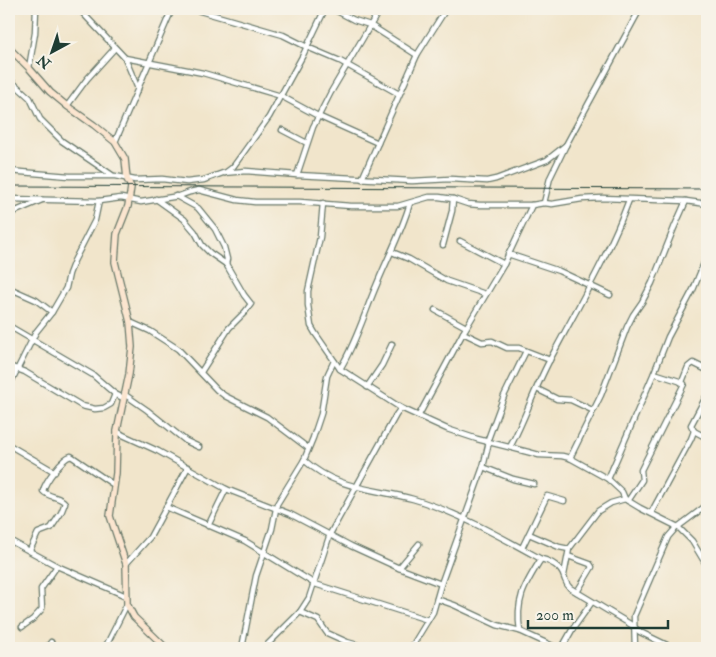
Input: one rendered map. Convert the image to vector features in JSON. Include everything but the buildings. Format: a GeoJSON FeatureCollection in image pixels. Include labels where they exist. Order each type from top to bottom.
{"type":"FeatureCollection","features":[{"type":"Feature","properties":{"kind":"street"},"geometry":{"type":"LineString","coordinates":[[29,68],[36,33],[36,9]]}},
{"type":"Feature","properties":{"kind":"street"},"geometry":{"type":"LineString","coordinates":[[79,9],[126,58],[138,89]]}},
{"type":"Feature","properties":{"kind":"street"},"geometry":{"type":"LineString","coordinates":[[114,142],[172,9]]}},
{"type":"Feature","properties":{"kind":"street"},"geometry":{"type":"LineString","coordinates":[[193,9],[294,39],[399,94]]}},
{"type":"Feature","properties":{"kind":"street"},"geometry":{"type":"LineString","coordinates":[[224,173],[233,167],[269,117],[307,47],[325,9]]}},
{"type":"Feature","properties":{"kind":"street"},"geometry":{"type":"LineString","coordinates":[[333,9],[354,20],[370,25],[416,55]]}},
{"type":"Feature","properties":{"kind":"street"},"geometry":{"type":"LineString","coordinates":[[297,175],[318,116],[380,9]]}},
{"type":"Feature","properties":{"kind":"street"},"geometry":{"type":"LineString","coordinates":[[362,179],[416,55],[446,9]]}},
{"type":"Feature","properties":{"kind":"street"},"geometry":{"type":"LineString","coordinates":[[544,203],[550,178],[566,145],[640,9]]}},
{"type":"Feature","properties":{"kind":"street"},"geometry":{"type":"LineString","coordinates":[[9,48],[50,92],[114,142],[125,159],[127,179],[131,187],[130,200],[119,228],[114,253],[130,322],[132,351],[117,431],[117,458],[110,516],[126,564],[127,604],[134,617],[166,648]]}},
{"type":"Feature","properties":{"kind":"street"},"geometry":{"type":"LineString","coordinates":[[67,106],[87,78],[115,48]]}},
{"type":"Feature","properties":{"kind":"street"},"geometry":{"type":"LineString","coordinates":[[126,58],[148,64],[203,73],[281,96],[318,116],[378,143]]}},
{"type":"Feature","properties":{"kind":"street"},"geometry":{"type":"LineString","coordinates":[[9,79],[30,98],[40,119],[62,141],[114,176]]}},
{"type":"Feature","properties":{"kind":"street"},"geometry":{"type":"LineString","coordinates":[[282,130],[307,144]]}},
{"type":"Feature","properties":{"kind":"street"},"geometry":{"type":"LineString","coordinates":[[9,171],[187,182],[204,180],[224,173],[246,171],[362,179],[487,181],[496,180],[547,160],[566,145]]}},
{"type":"Feature","properties":{"kind":"street"},"geometry":{"type":"LineString","coordinates":[[9,199],[99,202],[121,198],[141,202],[199,190],[237,200],[255,202],[324,203],[351,206],[398,206],[429,197],[453,199],[468,204],[557,204],[582,199],[686,201],[707,204]]}},
{"type":"Feature","properties":{"kind":"street"},"geometry":{"type":"LineString","coordinates":[[176,196],[198,208],[215,229],[224,247],[226,264]]}},
{"type":"Feature","properties":{"kind":"street"},"geometry":{"type":"LineString","coordinates":[[156,199],[184,219],[202,245],[226,264],[251,304],[229,328],[201,372]]}},
{"type":"Feature","properties":{"kind":"street"},"geometry":{"type":"LineString","coordinates":[[442,245],[452,211],[453,199]]}},
{"type":"Feature","properties":{"kind":"street"},"geometry":{"type":"LineString","coordinates":[[9,214],[44,200]]}},
{"type":"Feature","properties":{"kind":"street"},"geometry":{"type":"LineString","coordinates":[[510,448],[550,360],[590,287],[618,230],[629,200]]}},
{"type":"Feature","properties":{"kind":"street"},"geometry":{"type":"LineString","coordinates":[[570,458],[601,394],[627,327],[649,289],[686,201]]}},
{"type":"Feature","properties":{"kind":"street"},"geometry":{"type":"LineString","coordinates":[[9,386],[32,338],[52,312],[66,288],[74,261],[95,220],[99,202]]}},
{"type":"Feature","properties":{"kind":"street"},"geometry":{"type":"LineString","coordinates":[[340,369],[351,353],[360,332],[366,310],[406,218],[410,202]]}},
{"type":"Feature","properties":{"kind":"street"},"geometry":{"type":"LineString","coordinates":[[324,203],[320,237],[308,291],[308,305],[311,326],[340,369],[401,408],[446,429],[539,455],[570,458],[608,479],[622,492],[626,500],[678,527],[692,541],[707,566]]}},
{"type":"Feature","properties":{"kind":"street"},"geometry":{"type":"LineString","coordinates":[[419,415],[466,327],[504,264],[532,204]]}},
{"type":"Feature","properties":{"kind":"street"},"geometry":{"type":"LineString","coordinates":[[460,241],[504,264]]}},
{"type":"Feature","properties":{"kind":"street"},"geometry":{"type":"LineString","coordinates":[[392,252],[409,259],[447,281],[485,294]]}},
{"type":"Feature","properties":{"kind":"street"},"geometry":{"type":"LineString","coordinates":[[508,254],[559,271],[610,295]]}},
{"type":"Feature","properties":{"kind":"street"},"geometry":{"type":"LineString","coordinates":[[608,479],[668,337],[707,256]]}},
{"type":"Feature","properties":{"kind":"street"},"geometry":{"type":"LineString","coordinates":[[9,288],[36,300],[52,312]]}},
{"type":"Feature","properties":{"kind":"street"},"geometry":{"type":"LineString","coordinates":[[435,310],[466,327]]}},
{"type":"Feature","properties":{"kind":"street"},"geometry":{"type":"LineString","coordinates":[[130,322],[150,331],[178,348],[217,390],[267,417],[308,448]]}},
{"type":"Feature","properties":{"kind":"street"},"geometry":{"type":"LineString","coordinates":[[9,326],[94,376],[115,394],[124,396],[147,410],[186,441],[199,447]]}},
{"type":"Feature","properties":{"kind":"street"},"geometry":{"type":"LineString","coordinates":[[463,333],[482,342],[492,341],[507,348],[519,348],[550,360]]}},
{"type":"Feature","properties":{"kind":"street"},"geometry":{"type":"LineString","coordinates":[[367,387],[392,344]]}},
{"type":"Feature","properties":{"kind":"street"},"geometry":{"type":"LineString","coordinates":[[411,648],[428,620],[437,600],[483,467],[488,442],[504,396],[526,351]]}},
{"type":"Feature","properties":{"kind":"street"},"geometry":{"type":"LineString","coordinates":[[242,648],[250,616],[256,576],[272,529],[276,509],[304,460],[313,438],[321,414],[327,376],[334,361]]}},
{"type":"Feature","properties":{"kind":"street"},"geometry":{"type":"LineString","coordinates":[[673,648],[640,632],[577,592],[566,584],[564,575],[569,549],[589,526],[598,511],[610,503],[626,500],[642,480],[641,470],[682,390],[684,384],[682,382],[688,367],[693,363],[707,370]]}},
{"type":"Feature","properties":{"kind":"street"},"geometry":{"type":"LineString","coordinates":[[9,366],[18,369],[88,408],[104,408],[111,404],[115,394]]}},
{"type":"Feature","properties":{"kind":"street"},"geometry":{"type":"LineString","coordinates":[[654,373],[682,382]]}},
{"type":"Feature","properties":{"kind":"street"},"geometry":{"type":"LineString","coordinates":[[537,389],[557,399],[571,400],[592,410]]}},
{"type":"Feature","properties":{"kind":"street"},"geometry":{"type":"LineString","coordinates":[[707,395],[691,425],[694,431],[707,438]]}},
{"type":"Feature","properties":{"kind":"street"},"geometry":{"type":"LineString","coordinates":[[264,648],[300,612],[309,598],[330,534],[401,408]]}},
{"type":"Feature","properties":{"kind":"street"},"geometry":{"type":"LineString","coordinates":[[117,431],[123,436],[158,451],[226,489],[238,492],[290,514],[351,546],[399,568],[441,584]]}},
{"type":"Feature","properties":{"kind":"street"},"geometry":{"type":"LineString","coordinates":[[651,513],[694,431]]}},
{"type":"Feature","properties":{"kind":"street"},"geometry":{"type":"LineString","coordinates":[[9,445],[55,472]]}},
{"type":"Feature","properties":{"kind":"street"},"geometry":{"type":"LineString","coordinates":[[30,550],[38,533],[51,528],[64,507],[65,503],[63,501],[45,493],[44,490],[45,484],[64,459],[70,456],[114,485]]}},
{"type":"Feature","properties":{"kind":"street"},"geometry":{"type":"LineString","coordinates":[[304,460],[324,475],[356,488],[366,488],[414,499],[465,519],[554,564],[564,575]]}},
{"type":"Feature","properties":{"kind":"street"},"geometry":{"type":"LineString","coordinates":[[483,467],[513,479],[534,484]]}},
{"type":"Feature","properties":{"kind":"street"},"geometry":{"type":"LineString","coordinates":[[126,564],[150,537],[188,468]]}},
{"type":"Feature","properties":{"kind":"street"},"geometry":{"type":"LineString","coordinates":[[208,526],[226,489]]}},
{"type":"Feature","properties":{"kind":"street"},"geometry":{"type":"LineString","coordinates":[[522,548],[547,496],[564,501]]}},
{"type":"Feature","properties":{"kind":"street"},"geometry":{"type":"LineString","coordinates":[[635,648],[634,616],[668,537],[707,505]]}},
{"type":"Feature","properties":{"kind":"street"},"geometry":{"type":"LineString","coordinates":[[166,507],[245,541],[315,584],[428,620]]}},
{"type":"Feature","properties":{"kind":"street"},"geometry":{"type":"LineString","coordinates":[[529,534],[559,547],[569,549]]}},
{"type":"Feature","properties":{"kind":"street"},"geometry":{"type":"LineString","coordinates":[[9,540],[57,566],[126,596]]}},
{"type":"Feature","properties":{"kind":"street"},"geometry":{"type":"LineString","coordinates":[[399,568],[419,544]]}},
{"type":"Feature","properties":{"kind":"street"},"geometry":{"type":"LineString","coordinates":[[568,556],[585,561],[592,567],[577,592]]}},
{"type":"Feature","properties":{"kind":"street"},"geometry":{"type":"LineString","coordinates":[[520,631],[518,618],[519,603],[541,559]]}},
{"type":"Feature","properties":{"kind":"street"},"geometry":{"type":"LineString","coordinates":[[22,627],[42,609],[41,589],[57,566]]}},
{"type":"Feature","properties":{"kind":"street"},"geometry":{"type":"LineString","coordinates":[[437,600],[454,605],[498,625],[520,631],[558,648],[564,646],[572,630],[592,602]]}},
{"type":"Feature","properties":{"kind":"street"},"geometry":{"type":"LineString","coordinates":[[103,648],[107,644],[127,604]]}},
{"type":"Feature","properties":{"kind":"street"},"geometry":{"type":"LineString","coordinates":[[300,612],[318,620],[327,633],[347,642],[368,648]]}},
{"type":"Feature","properties":{"kind":"street"},"geometry":{"type":"LineString","coordinates":[[47,648],[51,642]]}},
{"type":"Feature","properties":{"kind":"railway"},"geometry":{"type":"LineString","coordinates":[[9,186],[707,189]]}}]}
